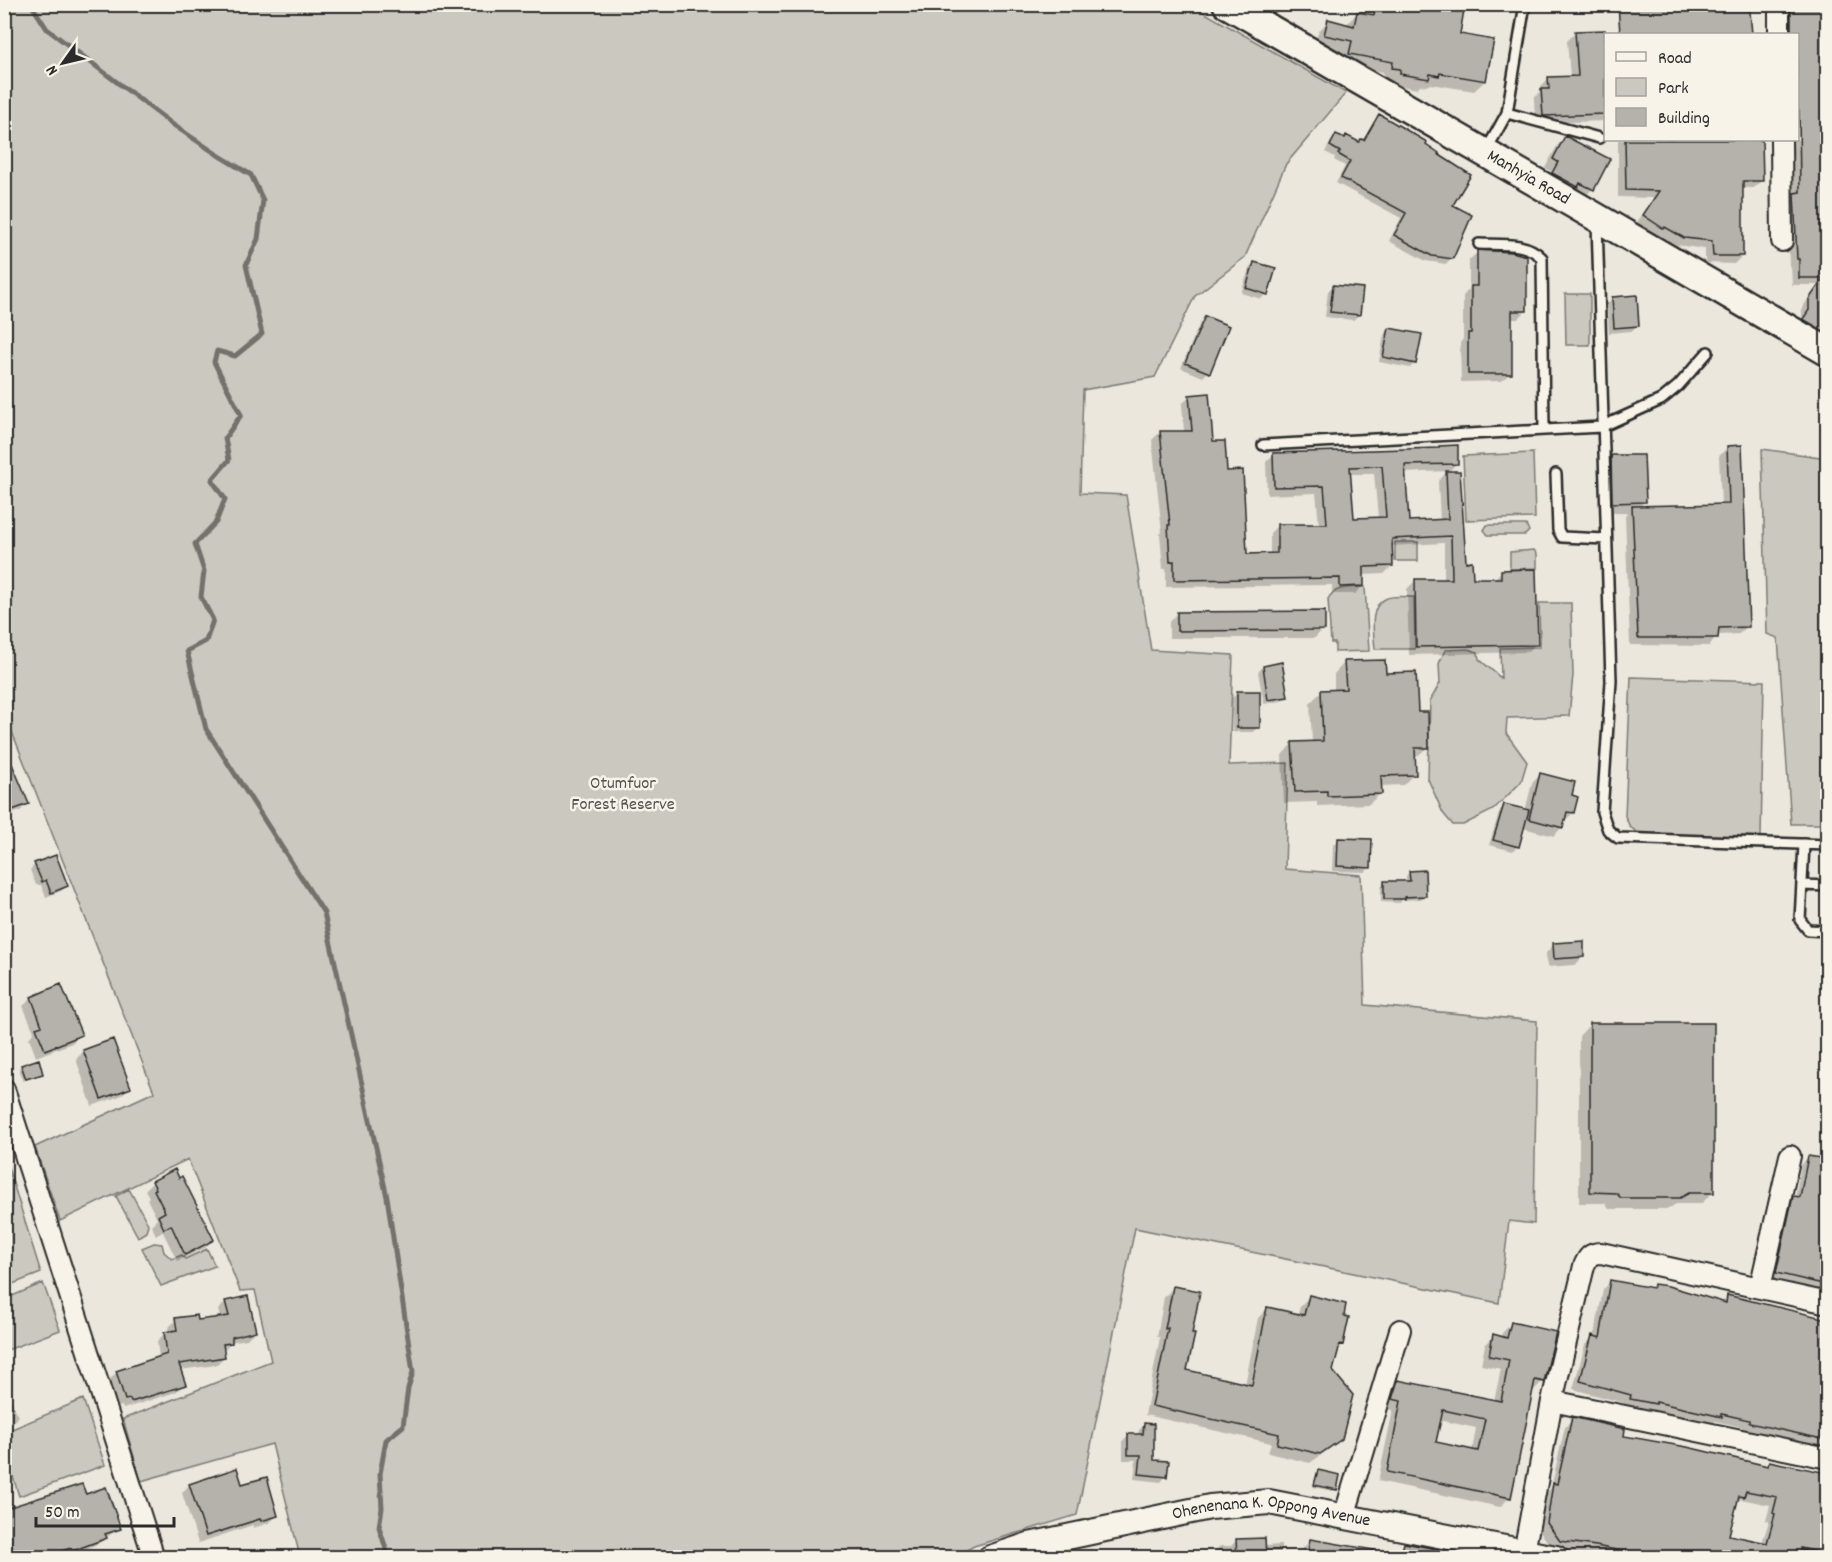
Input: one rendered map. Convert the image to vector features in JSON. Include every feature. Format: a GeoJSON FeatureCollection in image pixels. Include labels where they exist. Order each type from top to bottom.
{"type":"FeatureCollection","features":[{"type":"Feature","properties":{"kind":"main road","name":"Manhyia Road"},"geometry":{"type":"LineString","coordinates":[[1227,4],[1827,352]]}},
{"type":"Feature","properties":{"kind":"street"},"geometry":{"type":"LineString","coordinates":[[1779,4],[1779,33]]}},
{"type":"Feature","properties":{"kind":"street"},"geometry":{"type":"LineString","coordinates":[[1781,141],[1782,241]]}},
{"type":"Feature","properties":{"kind":"street"},"geometry":{"type":"LineString","coordinates":[[4,1089],[154,1557]]}},
{"type":"Feature","properties":{"kind":"street"},"geometry":{"type":"LineString","coordinates":[[1760,1288],[1790,1156]]}},
{"type":"Feature","properties":{"kind":"street"},"geometry":{"type":"LineString","coordinates":[[1523,1554],[1552,1401],[1584,1266],[1592,1253],[1601,1253],[1827,1303]]}},
{"type":"Feature","properties":{"kind":"street"},"geometry":{"type":"LineString","coordinates":[[1344,1517],[1400,1330]]}},
{"type":"Feature","properties":{"kind":"street"},"geometry":{"type":"LineString","coordinates":[[1552,1401],[1827,1458]]}},
{"type":"Feature","properties":{"kind":"street","name":"Ohenenana K. Oppong Avenue"},"geometry":{"type":"LineString","coordinates":[[990,1557],[1029,1545],[1210,1507],[1269,1502],[1523,1554],[1556,1557]]}},
{"type":"Feature","properties":{"kind":"lane"},"geometry":{"type":"LineString","coordinates":[[1485,153],[1507,113],[1525,4]]}},
{"type":"Feature","properties":{"kind":"lane"},"geometry":{"type":"LineString","coordinates":[[1507,113],[1599,138]]}},
{"type":"Feature","properties":{"kind":"lane"},"geometry":{"type":"LineString","coordinates":[[1596,217],[1611,681],[1602,812],[1608,830],[1618,838],[1827,845]]}},
{"type":"Feature","properties":{"kind":"lane"},"geometry":{"type":"LineString","coordinates":[[1479,244],[1523,246],[1536,252],[1542,258],[1544,430]]}},
{"type":"Feature","properties":{"kind":"lane"},"geometry":{"type":"LineString","coordinates":[[1263,445],[1602,427],[1661,400],[1678,386],[1708,352]]}},
{"type":"Feature","properties":{"kind":"lane"},"geometry":{"type":"LineString","coordinates":[[1556,474],[1558,530],[1562,537],[1605,539]]}},
{"type":"Feature","properties":{"kind":"lane"},"geometry":{"type":"LineString","coordinates":[[1804,844],[1800,920],[1808,930],[1827,931]]}},
{"type":"Feature","properties":{"kind":"lane"},"geometry":{"type":"LineString","coordinates":[[1802,885],[1827,886]]}},
{"type":"Feature","properties":{"kind":"green space","name":"Otumfuor Forest Reserve"},"geometry":{"type":"Polygon","coordinates":[[[5,4],[1191,5],[1346,93],[1286,164],[1245,257],[1195,296],[1155,377],[1083,390],[1080,493],[1126,495],[1151,650],[1233,655],[1229,765],[1288,763],[1285,869],[1361,875],[1365,1005],[1537,1021],[1534,1224],[1509,1221],[1499,1303],[1135,1228],[1077,1515],[974,1546],[954,1557],[300,1557],[272,1444],[141,1481],[123,1419],[271,1361],[255,1290],[240,1291],[188,1159],[60,1221],[35,1147],[154,1092],[5,714],[5,4]]]}},
{"type":"Feature","properties":{"kind":"green space"},"geometry":{"type":"Polygon","coordinates":[[[1565,294],[1590,294],[1590,345],[1566,345],[1565,294]]]}},
{"type":"Feature","properties":{"kind":"green space"},"geometry":{"type":"Polygon","coordinates":[[[1762,449],[1827,458],[1827,824],[1791,824],[1778,638],[1767,634],[1762,449]]]}},
{"type":"Feature","properties":{"kind":"green space"},"geometry":{"type":"Polygon","coordinates":[[[1533,453],[1535,518],[1466,520],[1463,456],[1533,453]]]}},
{"type":"Feature","properties":{"kind":"green space"},"geometry":{"type":"Polygon","coordinates":[[[1487,525],[1526,525],[1529,531],[1525,535],[1488,535],[1484,530],[1487,525]]]}},
{"type":"Feature","properties":{"kind":"green space"},"geometry":{"type":"Polygon","coordinates":[[[1395,542],[1418,542],[1418,561],[1395,561],[1395,542]]]}},
{"type":"Feature","properties":{"kind":"green space"},"geometry":{"type":"Polygon","coordinates":[[[1534,550],[1537,554],[1537,568],[1510,569],[1510,552],[1534,550]]]}},
{"type":"Feature","properties":{"kind":"green space"},"geometry":{"type":"Polygon","coordinates":[[[1365,587],[1369,651],[1335,652],[1335,643],[1331,643],[1328,599],[1339,589],[1365,587]]]}},
{"type":"Feature","properties":{"kind":"green space"},"geometry":{"type":"Polygon","coordinates":[[[1391,597],[1414,597],[1415,649],[1375,649],[1373,621],[1376,608],[1385,599],[1391,597]]]}},
{"type":"Feature","properties":{"kind":"green space"},"geometry":{"type":"Polygon","coordinates":[[[1539,603],[1571,603],[1573,675],[1569,716],[1507,718],[1506,733],[1527,762],[1521,782],[1493,810],[1463,825],[1453,825],[1443,813],[1428,779],[1430,701],[1440,683],[1439,664],[1445,650],[1468,649],[1478,652],[1479,659],[1501,678],[1500,648],[1540,647],[1539,603]]]}},
{"type":"Feature","properties":{"kind":"green space"},"geometry":{"type":"Polygon","coordinates":[[[1631,677],[1764,681],[1761,837],[1640,834],[1630,827],[1625,816],[1631,677]]]}},
{"type":"Feature","properties":{"kind":"green space"},"geometry":{"type":"Polygon","coordinates":[[[4,1154],[41,1273],[5,1287],[4,1287],[4,1154]]]}},
{"type":"Feature","properties":{"kind":"green space"},"geometry":{"type":"Polygon","coordinates":[[[129,1189],[148,1224],[146,1232],[138,1237],[116,1196],[129,1189]]]}},
{"type":"Feature","properties":{"kind":"green space"},"geometry":{"type":"Polygon","coordinates":[[[154,1243],[162,1244],[164,1252],[172,1259],[182,1255],[185,1259],[207,1249],[215,1266],[161,1286],[142,1248],[154,1243]]]}},
{"type":"Feature","properties":{"kind":"green space"},"geometry":{"type":"Polygon","coordinates":[[[43,1283],[60,1330],[5,1351],[5,1299],[43,1283]]]}},
{"type":"Feature","properties":{"kind":"green space"},"geometry":{"type":"Polygon","coordinates":[[[83,1399],[105,1465],[19,1496],[5,1451],[5,1432],[83,1399]]]}},
{"type":"Feature","properties":{"kind":"building"},"geometry":{"type":"Polygon","coordinates":[[[1376,4],[1465,4],[1460,34],[1494,40],[1486,81],[1440,73],[1439,76],[1430,74],[1429,79],[1400,74],[1400,69],[1392,68],[1393,62],[1349,54],[1352,41],[1324,35],[1328,19],[1354,26],[1357,12],[1374,15],[1376,4]]]}},
{"type":"Feature","properties":{"kind":"building"},"geometry":{"type":"Polygon","coordinates":[[[1618,4],[1676,4],[1676,6],[1746,4],[1750,12],[1752,33],[1620,33],[1618,4]]]}},
{"type":"Feature","properties":{"kind":"building"},"geometry":{"type":"Polygon","coordinates":[[[1791,4],[1827,4],[1827,333],[1803,319],[1809,310],[1809,299],[1824,278],[1799,278],[1794,193],[1800,192],[1799,33],[1791,33],[1791,4]]]}},
{"type":"Feature","properties":{"kind":"building"},"geometry":{"type":"Polygon","coordinates":[[[1605,30],[1604,114],[1543,116],[1541,89],[1549,89],[1548,77],[1578,76],[1575,31],[1605,30]]]}},
{"type":"Feature","properties":{"kind":"building"},"geometry":{"type":"Polygon","coordinates":[[[1379,114],[1427,142],[1426,144],[1438,154],[1471,175],[1453,205],[1472,215],[1453,259],[1432,256],[1394,235],[1406,213],[1341,178],[1350,161],[1330,146],[1336,134],[1345,138],[1346,135],[1359,142],[1361,139],[1364,140],[1379,114]]]}},
{"type":"Feature","properties":{"kind":"building"},"geometry":{"type":"Polygon","coordinates":[[[1565,136],[1610,159],[1594,190],[1580,183],[1578,187],[1552,173],[1558,162],[1553,159],[1565,136]]]}},
{"type":"Feature","properties":{"kind":"building"},"geometry":{"type":"Polygon","coordinates":[[[1625,141],[1762,141],[1763,181],[1743,181],[1743,256],[1713,256],[1712,241],[1684,238],[1665,227],[1664,229],[1643,215],[1659,191],[1626,190],[1625,141]]]}},
{"type":"Feature","properties":{"kind":"building"},"geometry":{"type":"Polygon","coordinates":[[[1477,250],[1512,252],[1527,256],[1527,311],[1512,311],[1512,374],[1468,374],[1471,286],[1477,286],[1477,250]]]}},
{"type":"Feature","properties":{"kind":"building"},"geometry":{"type":"Polygon","coordinates":[[[1254,262],[1276,268],[1268,295],[1246,288],[1254,262]]]}},
{"type":"Feature","properties":{"kind":"building"},"geometry":{"type":"Polygon","coordinates":[[[1333,285],[1363,288],[1360,315],[1330,312],[1333,285]]]}},
{"type":"Feature","properties":{"kind":"building"},"geometry":{"type":"Polygon","coordinates":[[[1637,295],[1639,326],[1614,328],[1612,297],[1637,295]]]}},
{"type":"Feature","properties":{"kind":"building"},"geometry":{"type":"Polygon","coordinates":[[[1205,316],[1229,326],[1210,373],[1185,363],[1205,316]]]}},
{"type":"Feature","properties":{"kind":"building"},"geometry":{"type":"Polygon","coordinates":[[[1389,328],[1422,334],[1416,364],[1383,357],[1389,328]]]}},
{"type":"Feature","properties":{"kind":"building"},"geometry":{"type":"Polygon","coordinates":[[[1209,393],[1213,441],[1225,441],[1227,471],[1243,470],[1247,554],[1277,553],[1277,524],[1327,524],[1324,486],[1274,487],[1273,453],[1439,448],[1439,446],[1458,445],[1458,464],[1405,465],[1409,521],[1448,519],[1446,471],[1460,471],[1466,562],[1472,561],[1473,578],[1501,578],[1501,570],[1536,569],[1538,645],[1416,647],[1415,579],[1452,579],[1451,536],[1392,539],[1393,566],[1364,567],[1364,586],[1340,587],[1340,578],[1174,580],[1174,561],[1170,562],[1168,525],[1170,525],[1160,431],[1192,431],[1189,395],[1209,393]],[[1382,466],[1350,467],[1354,518],[1386,517],[1382,466]]]}},
{"type":"Feature","properties":{"kind":"building"},"geometry":{"type":"Polygon","coordinates":[[[1742,445],[1749,627],[1719,628],[1718,638],[1638,638],[1632,506],[1729,504],[1727,446],[1742,445]]]}},
{"type":"Feature","properties":{"kind":"building"},"geometry":{"type":"Polygon","coordinates":[[[1611,455],[1644,455],[1646,502],[1612,503],[1611,455]]]}},
{"type":"Feature","properties":{"kind":"building"},"geometry":{"type":"Polygon","coordinates":[[[1325,611],[1325,630],[1177,631],[1177,612],[1325,611]]]}},
{"type":"Feature","properties":{"kind":"building"},"geometry":{"type":"Polygon","coordinates":[[[1385,660],[1386,673],[1416,672],[1418,712],[1428,712],[1429,748],[1415,748],[1416,775],[1381,776],[1382,794],[1327,796],[1327,791],[1295,792],[1292,742],[1323,741],[1321,690],[1346,689],[1344,661],[1385,660]]]}},
{"type":"Feature","properties":{"kind":"building"},"geometry":{"type":"Polygon","coordinates":[[[1282,662],[1288,697],[1268,700],[1263,666],[1282,662]]]}},
{"type":"Feature","properties":{"kind":"building"},"geometry":{"type":"Polygon","coordinates":[[[1237,691],[1260,691],[1260,728],[1237,728],[1237,691]]]}},
{"type":"Feature","properties":{"kind":"building"},"geometry":{"type":"Polygon","coordinates":[[[4,745],[29,804],[4,813],[4,745]]]}},
{"type":"Feature","properties":{"kind":"building"},"geometry":{"type":"Polygon","coordinates":[[[1540,773],[1575,782],[1572,795],[1578,797],[1574,813],[1567,812],[1563,828],[1529,819],[1540,773]]]}},
{"type":"Feature","properties":{"kind":"building"},"geometry":{"type":"Polygon","coordinates":[[[1504,804],[1529,810],[1519,847],[1493,840],[1504,804]]]}},
{"type":"Feature","properties":{"kind":"building"},"geometry":{"type":"Polygon","coordinates":[[[1338,838],[1372,839],[1371,868],[1337,866],[1338,838]]]}},
{"type":"Feature","properties":{"kind":"building"},"geometry":{"type":"Polygon","coordinates":[[[56,855],[68,886],[51,893],[46,880],[42,882],[34,863],[56,855]]]}},
{"type":"Feature","properties":{"kind":"building"},"geometry":{"type":"Polygon","coordinates":[[[1425,870],[1426,896],[1384,899],[1384,881],[1410,881],[1409,871],[1425,870]]]}},
{"type":"Feature","properties":{"kind":"building"},"geometry":{"type":"Polygon","coordinates":[[[1584,941],[1584,957],[1554,959],[1553,943],[1584,941]]]}},
{"type":"Feature","properties":{"kind":"building"},"geometry":{"type":"Polygon","coordinates":[[[61,984],[82,1035],[45,1050],[36,1028],[42,1026],[31,997],[61,984]]]}},
{"type":"Feature","properties":{"kind":"building"},"geometry":{"type":"Polygon","coordinates":[[[1590,1023],[1714,1023],[1714,1193],[1689,1193],[1680,1198],[1621,1198],[1616,1193],[1590,1192],[1590,1023]]]}},
{"type":"Feature","properties":{"kind":"building"},"geometry":{"type":"Polygon","coordinates":[[[113,1039],[131,1088],[101,1099],[83,1050],[113,1039]]]}},
{"type":"Feature","properties":{"kind":"building"},"geometry":{"type":"Polygon","coordinates":[[[39,1059],[43,1074],[26,1079],[21,1065],[39,1059]]]}},
{"type":"Feature","properties":{"kind":"building"},"geometry":{"type":"Polygon","coordinates":[[[1808,1156],[1827,1159],[1827,1285],[1776,1273],[1793,1196],[1800,1197],[1808,1156]]]}},
{"type":"Feature","properties":{"kind":"building"},"geometry":{"type":"Polygon","coordinates":[[[175,1169],[179,1178],[182,1176],[214,1240],[185,1255],[171,1225],[164,1229],[158,1216],[165,1212],[152,1181],[175,1169]]]}},
{"type":"Feature","properties":{"kind":"building"},"geometry":{"type":"Polygon","coordinates":[[[1610,1280],[1653,1288],[1654,1284],[1668,1286],[1726,1303],[1727,1295],[1827,1319],[1827,1352],[1822,1382],[1827,1383],[1827,1440],[1749,1423],[1749,1420],[1722,1414],[1722,1417],[1656,1402],[1656,1404],[1630,1399],[1631,1395],[1580,1381],[1592,1335],[1600,1338],[1610,1280]]]}},
{"type":"Feature","properties":{"kind":"building"},"geometry":{"type":"Polygon","coordinates":[[[1173,1286],[1200,1291],[1192,1334],[1195,1334],[1187,1370],[1252,1385],[1267,1307],[1304,1315],[1309,1295],[1346,1304],[1344,1316],[1349,1317],[1343,1345],[1340,1344],[1333,1371],[1353,1395],[1342,1439],[1320,1454],[1277,1444],[1279,1434],[1152,1406],[1168,1328],[1165,1329],[1173,1286]]]}},
{"type":"Feature","properties":{"kind":"building"},"geometry":{"type":"Polygon","coordinates":[[[248,1296],[256,1331],[232,1337],[232,1343],[223,1344],[225,1357],[179,1364],[186,1385],[131,1402],[130,1399],[125,1400],[116,1371],[167,1354],[164,1332],[177,1330],[175,1318],[197,1315],[198,1320],[229,1316],[225,1301],[248,1296]]]}},
{"type":"Feature","properties":{"kind":"building"},"geometry":{"type":"Polygon","coordinates":[[[1511,1322],[1556,1332],[1544,1382],[1535,1380],[1511,1498],[1387,1472],[1401,1401],[1392,1399],[1398,1380],[1501,1401],[1509,1360],[1489,1356],[1493,1334],[1507,1338],[1511,1322]],[[1443,1410],[1436,1442],[1478,1451],[1485,1419],[1443,1410]]]}},
{"type":"Feature","properties":{"kind":"building"},"geometry":{"type":"Polygon","coordinates":[[[1572,1417],[1625,1429],[1624,1436],[1687,1447],[1768,1466],[1769,1461],[1827,1473],[1827,1546],[1825,1554],[1801,1548],[1805,1551],[1804,1557],[1651,1557],[1560,1541],[1547,1523],[1553,1483],[1557,1484],[1572,1417]],[[1746,1491],[1744,1497],[1739,1496],[1729,1535],[1767,1543],[1777,1497],[1746,1491]]]}},
{"type":"Feature","properties":{"kind":"building"},"geometry":{"type":"Polygon","coordinates":[[[1144,1423],[1154,1424],[1154,1460],[1169,1461],[1167,1477],[1139,1474],[1141,1455],[1128,1455],[1128,1434],[1143,1434],[1144,1423]]]}},
{"type":"Feature","properties":{"kind":"building"},"geometry":{"type":"Polygon","coordinates":[[[237,1468],[242,1484],[267,1477],[278,1516],[261,1521],[260,1519],[206,1536],[189,1484],[237,1468]]]}},
{"type":"Feature","properties":{"kind":"building"},"geometry":{"type":"Polygon","coordinates":[[[1318,1470],[1340,1475],[1337,1490],[1314,1485],[1318,1470]]]}},
{"type":"Feature","properties":{"kind":"building"},"geometry":{"type":"Polygon","coordinates":[[[82,1484],[86,1494],[106,1487],[121,1529],[105,1534],[107,1538],[72,1551],[71,1548],[42,1557],[15,1557],[4,1526],[4,1509],[82,1484]]]}},
{"type":"Feature","properties":{"kind":"building"},"geometry":{"type":"Polygon","coordinates":[[[1265,1538],[1266,1557],[1237,1557],[1236,1539],[1265,1538]]]}},
{"type":"Feature","properties":{"kind":"building"},"geometry":{"type":"Polygon","coordinates":[[[1310,1539],[1374,1550],[1373,1557],[1307,1557],[1310,1539]]]}},
{"type":"Feature","properties":{"kind":"building"},"geometry":{"type":"Polygon","coordinates":[[[1404,1543],[1469,1555],[1468,1557],[1400,1557],[1404,1543]]]}},
{"type":"Feature","properties":{"kind":"waterway"},"geometry":{"type":"LineString","coordinates":[[31,4],[47,29],[172,124],[251,175],[263,200],[258,239],[246,265],[262,334],[235,356],[217,351],[214,362],[241,415],[225,438],[229,460],[212,480],[225,499],[216,522],[195,544],[204,571],[201,597],[213,620],[206,641],[187,651],[206,729],[324,913],[387,1197],[413,1372],[408,1388],[403,1426],[386,1440],[380,1474],[382,1508],[379,1527],[389,1558]]}}]}
